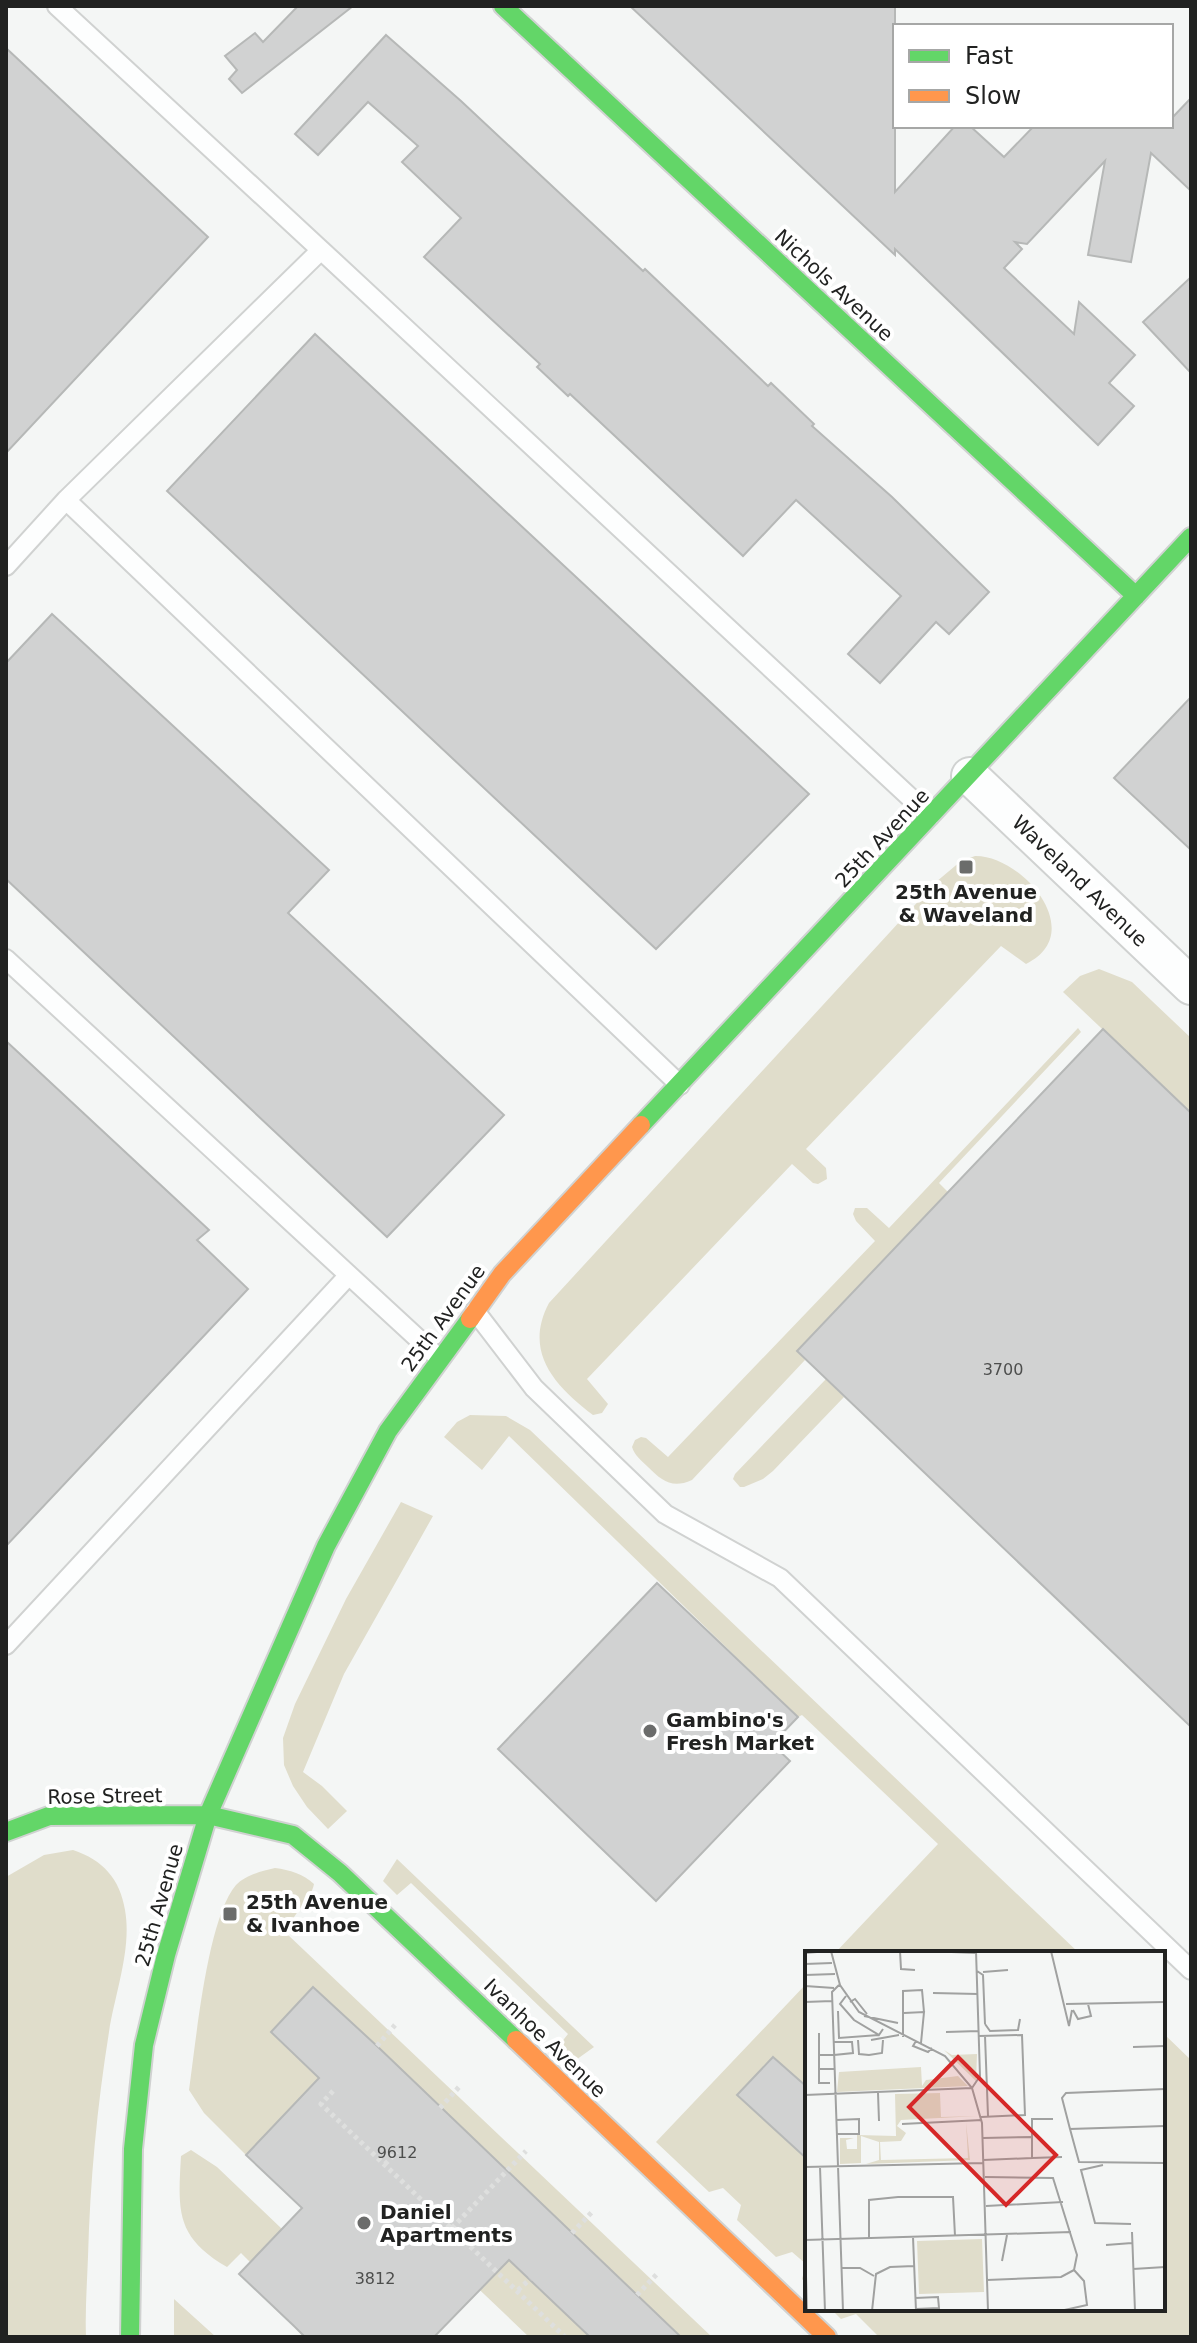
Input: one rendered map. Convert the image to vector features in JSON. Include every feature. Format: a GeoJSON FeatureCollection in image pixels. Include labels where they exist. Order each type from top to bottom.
{"type":"FeatureCollection","features":[{"type":"Feature","properties":{"kind":"street","name":"Nichols Avenue"},"geometry":{"type":"LineString","coordinates":[[503,6],[1136,596]]}},
{"type":"Feature","properties":{"kind":"street","name":"25th Avenue"},"geometry":{"type":"LineString","coordinates":[[130,2337],[133,2149],[144,2045],[166,1955],[208,1815],[326,1546],[388,1431],[502,1274],[1191,537]]}},
{"type":"Feature","properties":{"kind":"street","name":"Waveland Avenue"},"geometry":{"type":"LineString","coordinates":[[970,776],[1191,986]]}},
{"type":"Feature","properties":{"kind":"street","name":"Rose Street"},"geometry":{"type":"LineString","coordinates":[[6,1832],[49,1816],[208,1815]]}},
{"type":"Feature","properties":{"kind":"street","name":"Ivanhoe Avenue"},"geometry":{"type":"LineString","coordinates":[[208,1815],[293,1835],[340,1873],[827,2337]]}},
{"type":"Feature","properties":{"kind":"lane"},"geometry":{"type":"LineString","coordinates":[[57,6],[931,817]]}},
{"type":"Feature","properties":{"kind":"lane"},"geometry":{"type":"LineString","coordinates":[[6,566],[66,500],[321,250]]}},
{"type":"Feature","properties":{"kind":"lane"},"geometry":{"type":"LineString","coordinates":[[66,500],[680,1085]]}},
{"type":"Feature","properties":{"kind":"lane"},"geometry":{"type":"LineString","coordinates":[[6,959],[440,1359]]}},
{"type":"Feature","properties":{"kind":"lane"},"geometry":{"type":"LineString","coordinates":[[6,1645],[349,1275]]}},
{"type":"Feature","properties":{"kind":"lane"},"geometry":{"type":"LineString","coordinates":[[475,1311],[534,1388],[665,1514],[780,1578],[1191,1970]]}},
{"type":"Feature","properties":{"kind":"path"},"geometry":{"type":"LineString","coordinates":[[377,2046],[395,2025]]}},
{"type":"Feature","properties":{"kind":"path"},"geometry":{"type":"LineString","coordinates":[[440,2108],[459,2087]]}},
{"type":"Feature","properties":{"kind":"path"},"geometry":{"type":"LineString","coordinates":[[333,2091],[321,2104],[565,2337]]}},
{"type":"Feature","properties":{"kind":"path"},"geometry":{"type":"LineString","coordinates":[[452,2228],[526,2151]]}},
{"type":"Feature","properties":{"kind":"path"},"geometry":{"type":"LineString","coordinates":[[385,2164],[397,2152]]}},
{"type":"Feature","properties":{"kind":"path"},"geometry":{"type":"LineString","coordinates":[[572,2233],[592,2212]]}},
{"type":"Feature","properties":{"kind":"path"},"geometry":{"type":"LineString","coordinates":[[637,2295],[657,2274]]}},
{"type":"Feature","properties":{"kind":"path"},"geometry":{"type":"LineString","coordinates":[[518,2290],[530,2279]]}},
{"type":"Feature","properties":{"kind":"shaded area"},"geometry":{"type":"Polygon","coordinates":[[[975,856],[993,859],[1012,868],[1042,898],[1050,916],[1051,934],[1044,950],[1026,964],[1001,946],[806,1149],[826,1168],[827,1179],[813,1183],[792,1164],[587,1379],[608,1404],[602,1413],[593,1415],[556,1380],[541,1352],[542,1321],[549,1303],[936,882],[961,861],[975,856]]]}},
{"type":"Feature","properties":{"kind":"shaded area"},"geometry":{"type":"Polygon","coordinates":[[[1099,969],[1132,982],[1191,1038],[1191,1113],[1063,992],[1080,976],[1099,969]]]}},
{"type":"Feature","properties":{"kind":"shaded area"},"geometry":{"type":"Polygon","coordinates":[[[1078,1028],[1081,1032],[939,1183],[948,1192],[797,1351],[805,1360],[692,1480],[673,1484],[658,1476],[641,1460],[632,1447],[635,1440],[646,1438],[668,1457],[875,1241],[856,1221],[853,1214],[855,1208],[867,1208],[889,1228],[1078,1028]]]}},
{"type":"Feature","properties":{"kind":"shaded area"},"geometry":{"type":"Polygon","coordinates":[[[826,1379],[844,1397],[773,1471],[763,1479],[740,1487],[733,1479],[735,1474],[826,1379]]]}},
{"type":"Feature","properties":{"kind":"shaded area"},"geometry":{"type":"Polygon","coordinates":[[[470,1415],[506,1416],[530,1430],[1077,1951],[837,1951],[938,1844],[802,1715],[798,1717],[509,1436],[482,1470],[444,1437],[457,1422],[470,1415]]]}},
{"type":"Feature","properties":{"kind":"shaded area"},"geometry":{"type":"Polygon","coordinates":[[[401,1502],[433,1516],[344,1674],[303,1772],[347,1811],[328,1829],[293,1786],[284,1765],[283,1738],[295,1704],[346,1599],[401,1502]]]}},
{"type":"Feature","properties":{"kind":"shaded area"},"geometry":{"type":"Polygon","coordinates":[[[73,1850],[93,1859],[114,1880],[123,1899],[127,1925],[95,2144],[86,2337],[6,2337],[6,1877],[44,1855],[73,1850]]]}},
{"type":"Feature","properties":{"kind":"shaded area"},"geometry":{"type":"Polygon","coordinates":[[[397,1859],[594,2047],[573,2062],[557,2048],[568,2034],[411,1883],[397,1895],[383,1881],[397,1859]]]}},
{"type":"Feature","properties":{"kind":"shaded area"},"geometry":{"type":"Polygon","coordinates":[[[275,1868],[296,1873],[314,1884],[286,1933],[712,2337],[529,2337],[290,2109],[246,2155],[204,2113],[189,2090],[204,1982],[217,1925],[236,1885],[249,1876],[275,1868]]]}},
{"type":"Feature","properties":{"kind":"shaded area"},"geometry":{"type":"Polygon","coordinates":[[[805,1985],[805,2263],[792,2252],[776,2257],[737,2220],[741,2205],[723,2188],[709,2192],[656,2142],[805,1985]]]}},
{"type":"Feature","properties":{"kind":"shaded area"},"geometry":{"type":"Polygon","coordinates":[[[1165,2035],[1191,2060],[1191,2337],[879,2337],[856,2314],[841,2319],[833,2311],[1165,2311],[1165,2035]]]}},
{"type":"Feature","properties":{"kind":"shaded area"},"geometry":{"type":"Polygon","coordinates":[[[191,2150],[217,2167],[282,2229],[250,2262],[241,2253],[227,2267],[197,2245],[189,2233],[183,2220],[180,2175],[181,2156],[191,2150]]]}},
{"type":"Feature","properties":{"kind":"shaded area"},"geometry":{"type":"Polygon","coordinates":[[[174,2299],[216,2337],[174,2337],[174,2299]]]}},
{"type":"Feature","properties":{"kind":"building"},"geometry":{"type":"Polygon","coordinates":[[[298,6],[353,6],[242,93],[229,79],[237,70],[225,56],[255,33],[263,42],[298,6]]]}},
{"type":"Feature","properties":{"kind":"building"},"geometry":{"type":"Polygon","coordinates":[[[630,6],[895,6],[895,192],[953,128],[972,128],[1004,157],[1032,128],[1173,128],[1173,117],[1191,98],[1191,191],[1151,153],[1131,262],[1088,255],[1105,161],[1027,244],[1015,242],[1022,249],[1004,268],[1074,334],[1079,302],[1135,355],[1109,383],[1134,406],[1098,445],[895,249],[895,255],[630,6]]]}},
{"type":"Feature","properties":{"kind":"building"},"geometry":{"type":"Polygon","coordinates":[[[386,35],[643,271],[645,269],[768,386],[771,383],[814,424],[812,426],[892,497],[989,592],[949,634],[936,622],[880,683],[848,654],[901,596],[796,500],[743,556],[570,394],[568,396],[537,367],[540,364],[424,257],[461,218],[402,162],[418,146],[368,102],[318,155],[295,134],[386,35]]]}},
{"type":"Feature","properties":{"kind":"building"},"geometry":{"type":"Polygon","coordinates":[[[6,48],[208,237],[6,453],[6,48]]]}},
{"type":"Feature","properties":{"kind":"building"},"geometry":{"type":"Polygon","coordinates":[[[1191,277],[1191,373],[1143,322],[1191,277]]]}},
{"type":"Feature","properties":{"kind":"building"},"geometry":{"type":"Polygon","coordinates":[[[315,334],[809,794],[656,949],[167,491],[315,334]]]}},
{"type":"Feature","properties":{"kind":"building"},"geometry":{"type":"Polygon","coordinates":[[[52,614],[329,870],[288,913],[504,1115],[387,1237],[6,879],[6,663],[52,614]]]}},
{"type":"Feature","properties":{"kind":"building"},"geometry":{"type":"Polygon","coordinates":[[[1191,697],[1191,850],[1114,778],[1191,697]]]}},
{"type":"Feature","properties":{"kind":"building"},"geometry":{"type":"Polygon","coordinates":[[[1103,1029],[1191,1113],[1191,1727],[797,1351],[1103,1029]]]}},
{"type":"Feature","properties":{"kind":"building"},"geometry":{"type":"Polygon","coordinates":[[[6,1041],[209,1230],[197,1240],[248,1289],[6,1546],[6,1041]]]}},
{"type":"Feature","properties":{"kind":"building","name":"Gambino's Fresh Market"},"geometry":{"type":"Polygon","coordinates":[[[657,1583],[798,1717],[772,1744],[790,1761],[656,1901],[498,1749],[657,1583]]]}},
{"type":"Feature","properties":{"kind":"building"},"geometry":{"type":"Polygon","coordinates":[[[313,1987],[681,2337],[590,2337],[509,2260],[434,2337],[305,2337],[239,2274],[302,2208],[246,2155],[319,2078],[271,2032],[313,1987]]]}},
{"type":"Feature","properties":{"kind":"building"},"geometry":{"type":"Polygon","coordinates":[[[773,2057],[805,2085],[805,2157],[737,2095],[773,2057]]]}},
{"type":"Feature","properties":{"kind":"traffic: fast"},"geometry":{"type":"LineString","coordinates":[[503,6],[1136,596]]}},
{"type":"Feature","properties":{"kind":"traffic: fast"},"geometry":{"type":"LineString","coordinates":[[641,1125],[1191,537]]}},
{"type":"Feature","properties":{"kind":"traffic: fast"},"geometry":{"type":"LineString","coordinates":[[130,2337],[133,2149],[144,2045],[166,1955],[208,1815],[326,1546],[388,1431],[470,1319]]}},
{"type":"Feature","properties":{"kind":"traffic: fast"},"geometry":{"type":"LineString","coordinates":[[6,1832],[49,1816],[208,1815],[293,1835],[340,1873],[516,2040]]}},
{"type":"Feature","properties":{"kind":"traffic: slow"},"geometry":{"type":"LineString","coordinates":[[470,1319],[502,1274],[641,1125]]}},
{"type":"Feature","properties":{"kind":"traffic: slow"},"geometry":{"type":"LineString","coordinates":[[516,2040],[827,2337]]}},
{"type":"Feature","properties":{"kind":"place","name":"25th Avenue & Waveland"},"geometry":{"type":"Point","coordinates":[966,867]}},
{"type":"Feature","properties":{"kind":"place","name":"Gambino's Fresh Market"},"geometry":{"type":"Point","coordinates":[650,1731]}},
{"type":"Feature","properties":{"kind":"place","name":"25th Avenue & Ivanhoe"},"geometry":{"type":"Point","coordinates":[230,1914]}},
{"type":"Feature","properties":{"kind":"place","name":"Daniel Apartments"},"geometry":{"type":"Point","coordinates":[364,2223]}}]}
